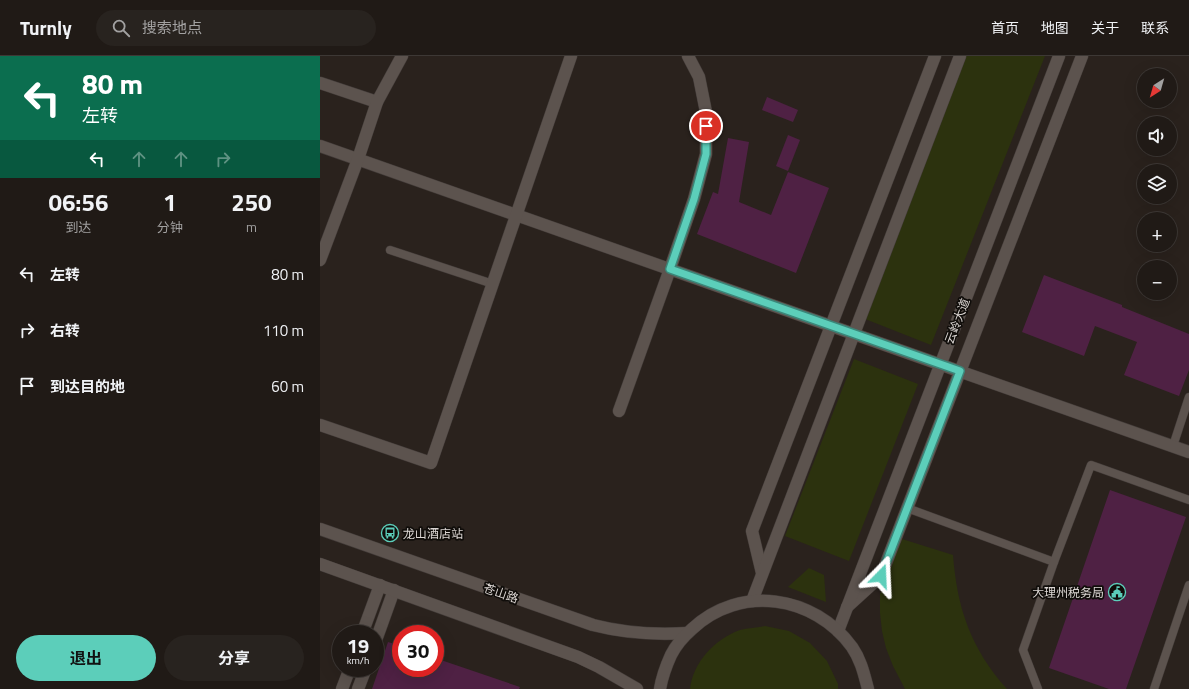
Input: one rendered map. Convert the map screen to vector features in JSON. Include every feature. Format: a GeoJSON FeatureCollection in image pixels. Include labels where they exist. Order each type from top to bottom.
{"type":"FeatureCollection","features":[{"type":"Feature","properties":{"kind":"street"},"geometry":{"type":"LineString","coordinates":[[320,260],[358,159],[377,102],[402,56]]}},
{"type":"Feature","properties":{"kind":"street"},"geometry":{"type":"LineString","coordinates":[[320,425],[431,463],[571,56]]}},
{"type":"Feature","properties":{"kind":"street"},"geometry":{"type":"LineString","coordinates":[[619,410],[694,199],[706,154],[706,112],[699,77],[688,56]]}},
{"type":"Feature","properties":{"kind":"street"},"geometry":{"type":"LineString","coordinates":[[762,573],[752,531],[935,56]]}},
{"type":"Feature","properties":{"kind":"street"},"geometry":{"type":"LineString","coordinates":[[752,601],[960,56]]}},
{"type":"Feature","properties":{"kind":"street","name":"云岭大道"},"geometry":{"type":"LineString","coordinates":[[838,631],[1059,56]]}},
{"type":"Feature","properties":{"kind":"street"},"geometry":{"type":"LineString","coordinates":[[847,608],[881,576],[1082,56]]}},
{"type":"Feature","properties":{"kind":"street"},"geometry":{"type":"LineString","coordinates":[[320,82],[377,102]]}},
{"type":"Feature","properties":{"kind":"street"},"geometry":{"type":"LineString","coordinates":[[320,146],[1189,452]]}},
{"type":"Feature","properties":{"kind":"street","name":"苍山路"},"geometry":{"type":"LineString","coordinates":[[320,529],[593,625],[635,633],[687,633]]}},
{"type":"Feature","properties":{"kind":"street"},"geometry":{"type":"LineString","coordinates":[[320,564],[588,662],[618,677],[637,689]]}},
{"type":"Feature","properties":{"kind":"street"},"geometry":{"type":"LineString","coordinates":[[365,625],[380,585]]}},
{"type":"Feature","properties":{"kind":"street"},"geometry":{"type":"LineString","coordinates":[[381,625],[394,590]]}},
{"type":"Feature","properties":{"kind":"street"},"geometry":{"type":"LineString","coordinates":[[660,689],[664,672],[672,654],[687,633],[714,612],[732,605],[752,601],[775,601],[798,606],[819,616],[838,631],[852,648],[863,668],[868,689]]}},
{"type":"Feature","properties":{"kind":"street"},"geometry":{"type":"LineString","coordinates":[[342,689],[347,677]]}},
{"type":"Feature","properties":{"kind":"street"},"geometry":{"type":"LineString","coordinates":[[358,689],[363,677]]}},
{"type":"Feature","properties":{"kind":"lane"},"geometry":{"type":"LineString","coordinates":[[390,250],[493,284]]}},
{"type":"Feature","properties":{"kind":"lane"},"geometry":{"type":"LineString","coordinates":[[1172,446],[1189,397]]}},
{"type":"Feature","properties":{"kind":"lane"},"geometry":{"type":"LineString","coordinates":[[1038,689],[1023,650],[1054,562],[1091,465],[1189,500]]}},
{"type":"Feature","properties":{"kind":"lane"},"geometry":{"type":"LineString","coordinates":[[907,508],[1054,562]]}},
{"type":"Feature","properties":{"kind":"lane"},"geometry":{"type":"LineString","coordinates":[[1154,689],[1189,585]]}},
{"type":"Feature","properties":{"kind":"green space"},"geometry":{"type":"Polygon","coordinates":[[[964,56],[1045,56],[931,345],[860,317],[964,56]]]}},
{"type":"Feature","properties":{"kind":"green space"},"geometry":{"type":"Polygon","coordinates":[[[854,359],[918,384],[849,561],[785,536],[854,359]]]}},
{"type":"Feature","properties":{"kind":"green space"},"geometry":{"type":"Polygon","coordinates":[[[902,539],[953,555],[958,593],[968,627],[984,659],[1007,689],[905,689],[893,666],[886,648],[880,613],[880,594],[902,539]]]}},
{"type":"Feature","properties":{"kind":"green space"},"geometry":{"type":"Polygon","coordinates":[[[809,568],[824,575],[826,602],[788,587],[809,568]]]}},
{"type":"Feature","properties":{"kind":"green space"},"geometry":{"type":"Polygon","coordinates":[[[765,626],[789,631],[810,643],[827,661],[838,684],[838,689],[690,689],[692,679],[701,661],[722,639],[740,630],[765,626]]]}},
{"type":"Feature","properties":{"kind":"building"},"geometry":{"type":"Polygon","coordinates":[[[767,97],[798,110],[793,122],[762,110],[767,97]]]}},
{"type":"Feature","properties":{"kind":"building"},"geometry":{"type":"Polygon","coordinates":[[[788,135],[800,140],[788,171],[776,166],[788,135]]]}},
{"type":"Feature","properties":{"kind":"building"},"geometry":{"type":"Polygon","coordinates":[[[728,138],[749,142],[739,202],[771,215],[788,172],[829,188],[796,273],[697,234],[713,192],[718,194],[728,138]]]}},
{"type":"Feature","properties":{"kind":"building"},"geometry":{"type":"Polygon","coordinates":[[[1044,275],[1122,305],[1122,307],[1189,334],[1189,370],[1179,396],[1124,375],[1137,342],[1095,326],[1084,356],[1022,332],[1044,275]]]}},
{"type":"Feature","properties":{"kind":"building","name":"大理州税务局"},"geometry":{"type":"Polygon","coordinates":[[[1110,490],[1186,517],[1126,689],[1109,689],[1049,668],[1110,490]]]}},
{"type":"Feature","properties":{"kind":"building"},"geometry":{"type":"Polygon","coordinates":[[[388,642],[392,643],[392,677],[444,677],[444,661],[520,687],[519,689],[372,689],[376,677],[384,677],[384,654],[388,642]]]}},
{"type":"Feature","properties":{"kind":"place","name":"龙山酒店站"},"geometry":{"type":"Point","coordinates":[390,533]}},
{"type":"Feature","properties":{"kind":"place","name":"大理州税务局"},"geometry":{"type":"Point","coordinates":[1117,592]}},
{"type":"Feature","properties":{"kind":"route"},"geometry":{"type":"LineString","coordinates":[[706,126],[706,154],[694,199],[670,269],[960,371],[881,576]]}}]}
